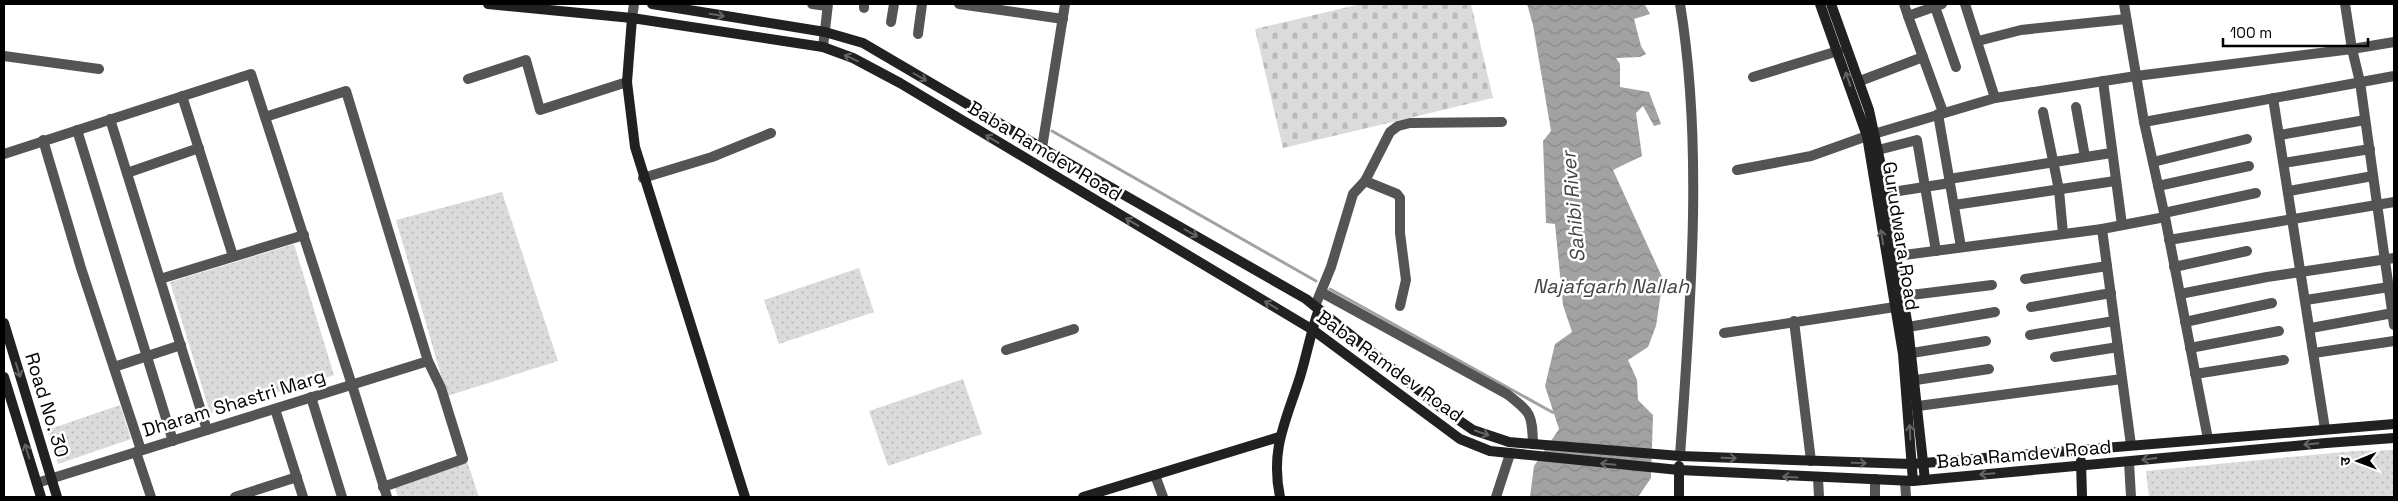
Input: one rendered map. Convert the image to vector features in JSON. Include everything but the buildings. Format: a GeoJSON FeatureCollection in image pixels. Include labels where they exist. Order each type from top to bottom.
{"type":"FeatureCollection","features":[{"type":"Feature","properties":{"kind":"street","name":"Baba Ramdev Road"},"geometry":{"type":"LineString","coordinates":[[488,4],[632,18],[823,47],[853,58],[900,84],[1313,330],[1460,439],[1490,452],[1679,470],[1909,481],[2394,438]]}},
{"type":"Feature","properties":{"kind":"street"},"geometry":{"type":"LineString","coordinates":[[634,4],[627,82],[635,147],[643,178],[745,497]]}},
{"type":"Feature","properties":{"kind":"street"},"geometry":{"type":"LineString","coordinates":[[652,4],[824,32],[863,43],[1297,294],[1473,430],[1508,442],[1656,455],[1912,464],[2131,444],[2394,424]]}},
{"type":"Feature","properties":{"kind":"street"},"geometry":{"type":"LineString","coordinates":[[812,4],[827,5],[823,47]]}},
{"type":"Feature","properties":{"kind":"street"},"geometry":{"type":"LineString","coordinates":[[891,22],[894,4]]}},
{"type":"Feature","properties":{"kind":"street"},"geometry":{"type":"LineString","coordinates":[[918,34],[922,4]]}},
{"type":"Feature","properties":{"kind":"street"},"geometry":{"type":"LineString","coordinates":[[958,4],[1063,19]]}},
{"type":"Feature","properties":{"kind":"street"},"geometry":{"type":"LineString","coordinates":[[1042,148],[1066,4]]}},
{"type":"Feature","properties":{"kind":"street"},"geometry":{"type":"LineString","coordinates":[[1679,497],[1693,186],[1690,85],[1680,4]]}},
{"type":"Feature","properties":{"kind":"street","name":"Gurudwara Road"},"geometry":{"type":"LineString","coordinates":[[1820,4],[1878,150],[1912,352],[1926,480]]}},
{"type":"Feature","properties":{"kind":"street","name":"Gurudwara Road"},"geometry":{"type":"LineString","coordinates":[[1831,4],[1860,81],[1871,135],[1886,258],[1905,372],[1912,464],[1909,481]]}},
{"type":"Feature","properties":{"kind":"street"},"geometry":{"type":"LineString","coordinates":[[1904,4],[1941,113],[1961,247]]}},
{"type":"Feature","properties":{"kind":"street"},"geometry":{"type":"LineString","coordinates":[[1965,4],[1996,98]]}},
{"type":"Feature","properties":{"kind":"street"},"geometry":{"type":"LineString","coordinates":[[2124,4],[2144,122],[2208,438]]}},
{"type":"Feature","properties":{"kind":"street"},"geometry":{"type":"LineString","coordinates":[[2345,4],[2352,49],[2360,82],[2377,204],[2390,259],[2389,286],[2394,326]]}},
{"type":"Feature","properties":{"kind":"street"},"geometry":{"type":"LineString","coordinates":[[1908,16],[1937,5],[1956,67]]}},
{"type":"Feature","properties":{"kind":"street"},"geometry":{"type":"LineString","coordinates":[[1978,41],[2021,30],[2126,19]]}},
{"type":"Feature","properties":{"kind":"street"},"geometry":{"type":"LineString","coordinates":[[1736,170],[1811,156],[1941,113],[1996,98],[2136,76],[2394,42]]}},
{"type":"Feature","properties":{"kind":"street"},"geometry":{"type":"LineString","coordinates":[[1753,77],[1838,51]]}},
{"type":"Feature","properties":{"kind":"street"},"geometry":{"type":"LineString","coordinates":[[4,56],[99,69]]}},
{"type":"Feature","properties":{"kind":"street"},"geometry":{"type":"LineString","coordinates":[[1860,81],[1923,57]]}},
{"type":"Feature","properties":{"kind":"street"},"geometry":{"type":"LineString","coordinates":[[468,79],[526,60],[540,110],[627,82]]}},
{"type":"Feature","properties":{"kind":"street"},"geometry":{"type":"LineString","coordinates":[[4,154],[250,74],[304,235],[387,497]]}},
{"type":"Feature","properties":{"kind":"street"},"geometry":{"type":"LineString","coordinates":[[2144,122],[2394,76]]}},
{"type":"Feature","properties":{"kind":"street"},"geometry":{"type":"LineString","coordinates":[[2102,81],[2122,225]]}},
{"type":"Feature","properties":{"kind":"street"},"geometry":{"type":"LineString","coordinates":[[265,117],[346,91],[428,361],[441,388],[463,459],[384,487]]}},
{"type":"Feature","properties":{"kind":"street"},"geometry":{"type":"LineString","coordinates":[[182,96],[233,256]]}},
{"type":"Feature","properties":{"kind":"street"},"geometry":{"type":"LineString","coordinates":[[2273,98],[2294,219],[2325,429]]}},
{"type":"Feature","properties":{"kind":"street"},"geometry":{"type":"LineString","coordinates":[[2076,106],[2085,157]]}},
{"type":"Feature","properties":{"kind":"street"},"geometry":{"type":"LineString","coordinates":[[2043,112],[2059,190],[2063,234]]}},
{"type":"Feature","properties":{"kind":"street"},"geometry":{"type":"LineString","coordinates":[[110,119],[207,430]]}},
{"type":"Feature","properties":{"kind":"street"},"geometry":{"type":"LineString","coordinates":[[2280,135],[2366,120]]}},
{"type":"Feature","properties":{"kind":"street"},"geometry":{"type":"LineString","coordinates":[[1280,497],[1276,478],[1279,437],[1313,330],[1321,292],[1331,267],[1353,194],[1365,181],[1385,139],[1398,126],[1410,123],[1502,122]]}},
{"type":"Feature","properties":{"kind":"street"},"geometry":{"type":"LineString","coordinates":[[77,130],[173,440]]}},
{"type":"Feature","properties":{"kind":"street"},"geometry":{"type":"LineString","coordinates":[[643,178],[712,157],[771,134]]}},
{"type":"Feature","properties":{"kind":"street"},"geometry":{"type":"LineString","coordinates":[[2153,162],[2248,139]]}},
{"type":"Feature","properties":{"kind":"street"},"geometry":{"type":"LineString","coordinates":[[43,140],[114,367],[152,497]]}},
{"type":"Feature","properties":{"kind":"street"},"geometry":{"type":"LineString","coordinates":[[1878,150],[1918,140],[1936,251]]}},
{"type":"Feature","properties":{"kind":"street"},"geometry":{"type":"LineString","coordinates":[[127,173],[198,148]]}},
{"type":"Feature","properties":{"kind":"street"},"geometry":{"type":"LineString","coordinates":[[2284,163],[2370,149]]}},
{"type":"Feature","properties":{"kind":"street"},"geometry":{"type":"LineString","coordinates":[[1886,193],[2111,153]]}},
{"type":"Feature","properties":{"kind":"street"},"geometry":{"type":"LineString","coordinates":[[2158,186],[2249,166]]}},
{"type":"Feature","properties":{"kind":"street"},"geometry":{"type":"LineString","coordinates":[[2289,191],[2373,176]]}},
{"type":"Feature","properties":{"kind":"street"},"geometry":{"type":"LineString","coordinates":[[1365,181],[1397,194],[1400,198],[1402,256],[1406,280],[1400,306]]}},
{"type":"Feature","properties":{"kind":"street"},"geometry":{"type":"LineString","coordinates":[[1954,205],[2115,181]]}},
{"type":"Feature","properties":{"kind":"street"},"geometry":{"type":"LineString","coordinates":[[1886,258],[2102,229],[2256,193]]}},
{"type":"Feature","properties":{"kind":"street"},"geometry":{"type":"LineString","coordinates":[[2169,240],[2394,202]]}},
{"type":"Feature","properties":{"kind":"street"},"geometry":{"type":"LineString","coordinates":[[2102,229],[2131,444]]}},
{"type":"Feature","properties":{"kind":"street"},"geometry":{"type":"LineString","coordinates":[[160,279],[304,235]]}},
{"type":"Feature","properties":{"kind":"street"},"geometry":{"type":"LineString","coordinates":[[2174,267],[2248,250]]}},
{"type":"Feature","properties":{"kind":"street"},"geometry":{"type":"LineString","coordinates":[[2180,294],[2302,272],[2390,259]]}},
{"type":"Feature","properties":{"kind":"street"},"geometry":{"type":"LineString","coordinates":[[2025,279],[2107,266]]}},
{"type":"Feature","properties":{"kind":"street"},"geometry":{"type":"LineString","coordinates":[[1903,296],[1992,285]]}},
{"type":"Feature","properties":{"kind":"street"},"geometry":{"type":"LineString","coordinates":[[2306,300],[2389,286]]}},
{"type":"Feature","properties":{"kind":"street"},"geometry":{"type":"LineString","coordinates":[[1321,292],[1507,394],[1526,409],[1532,420],[1535,445],[1532,457]]}},
{"type":"Feature","properties":{"kind":"street"},"geometry":{"type":"LineString","coordinates":[[2031,307],[2111,293]]}},
{"type":"Feature","properties":{"kind":"street"},"geometry":{"type":"LineString","coordinates":[[2185,322],[2272,304]]}},
{"type":"Feature","properties":{"kind":"street"},"geometry":{"type":"LineString","coordinates":[[1724,333],[1895,306]]}},
{"type":"Feature","properties":{"kind":"street"},"geometry":{"type":"LineString","coordinates":[[1908,327],[1995,312]]}},
{"type":"Feature","properties":{"kind":"street"},"geometry":{"type":"LineString","coordinates":[[2310,328],[2393,314]]}},
{"type":"Feature","properties":{"kind":"street"},"geometry":{"type":"LineString","coordinates":[[1794,321],[1810,461]]}},
{"type":"Feature","properties":{"kind":"street"},"geometry":{"type":"LineString","coordinates":[[2030,335],[2114,321]]}},
{"type":"Feature","properties":{"kind":"street","name":"Road No. 30"},"geometry":{"type":"LineString","coordinates":[[4,323],[57,497]]}},
{"type":"Feature","properties":{"kind":"street"},"geometry":{"type":"LineString","coordinates":[[1006,350],[1074,329]]}},
{"type":"Feature","properties":{"kind":"street"},"geometry":{"type":"LineString","coordinates":[[2190,348],[2278,331]]}},
{"type":"Feature","properties":{"kind":"street"},"geometry":{"type":"LineString","coordinates":[[1912,352],[1986,341]]}},
{"type":"Feature","properties":{"kind":"street"},"geometry":{"type":"LineString","coordinates":[[2314,353],[2394,341]]}},
{"type":"Feature","properties":{"kind":"street"},"geometry":{"type":"LineString","coordinates":[[114,367],[181,345]]}},
{"type":"Feature","properties":{"kind":"street"},"geometry":{"type":"LineString","coordinates":[[2054,357],[2118,347]]}},
{"type":"Feature","properties":{"kind":"street"},"geometry":{"type":"LineString","coordinates":[[2195,374],[2284,360]]}},
{"type":"Feature","properties":{"kind":"street","name":"Dharam Shastri Marg"},"geometry":{"type":"LineString","coordinates":[[37,483],[428,361]]}},
{"type":"Feature","properties":{"kind":"street"},"geometry":{"type":"LineString","coordinates":[[1916,380],[1989,369]]}},
{"type":"Feature","properties":{"kind":"street","name":"Road No. 30"},"geometry":{"type":"LineString","coordinates":[[4,378],[41,497]]}},
{"type":"Feature","properties":{"kind":"street"},"geometry":{"type":"LineString","coordinates":[[1918,406],[2122,379]]}},
{"type":"Feature","properties":{"kind":"street"},"geometry":{"type":"LineString","coordinates":[[311,397],[342,497]]}},
{"type":"Feature","properties":{"kind":"street"},"geometry":{"type":"LineString","coordinates":[[275,409],[303,497]]}},
{"type":"Feature","properties":{"kind":"street"},"geometry":{"type":"LineString","coordinates":[[2366,426],[2366,440]]}},
{"type":"Feature","properties":{"kind":"street"},"geometry":{"type":"LineString","coordinates":[[1083,497],[1279,437]]}},
{"type":"Feature","properties":{"kind":"street"},"geometry":{"type":"LineString","coordinates":[[2081,450],[2082,497]]}},
{"type":"Feature","properties":{"kind":"street"},"geometry":{"type":"LineString","coordinates":[[1496,497],[1510,454]]}},
{"type":"Feature","properties":{"kind":"street"},"geometry":{"type":"LineString","coordinates":[[2129,462],[2131,497]]}},
{"type":"Feature","properties":{"kind":"street"},"geometry":{"type":"LineString","coordinates":[[1155,475],[1163,497]]}},
{"type":"Feature","properties":{"kind":"street"},"geometry":{"type":"LineString","coordinates":[[235,497],[263,493],[297,477]]}},
{"type":"Feature","properties":{"kind":"street"},"geometry":{"type":"LineString","coordinates":[[1818,478],[1819,497]]}},
{"type":"Feature","properties":{"kind":"street"},"geometry":{"type":"LineString","coordinates":[[1875,479],[1875,497]]}},
{"type":"Feature","properties":{"kind":"street"},"geometry":{"type":"LineString","coordinates":[[1906,497],[1909,481]]}},
{"type":"Feature","properties":{"kind":"green space"},"geometry":{"type":"Polygon","coordinates":[[[1361,4],[1471,4],[1493,98],[1283,148],[1255,29],[1361,4]]]}},
{"type":"Feature","properties":{"kind":"green space"},"geometry":{"type":"Polygon","coordinates":[[[502,192],[558,361],[447,396],[396,220],[502,192]]]}},
{"type":"Feature","properties":{"kind":"green space"},"geometry":{"type":"Polygon","coordinates":[[[294,244],[334,375],[210,413],[170,282],[294,244]]]}},
{"type":"Feature","properties":{"kind":"green space"},"geometry":{"type":"Polygon","coordinates":[[[859,268],[874,312],[779,344],[764,300],[859,268]]]}},
{"type":"Feature","properties":{"kind":"green space"},"geometry":{"type":"Polygon","coordinates":[[[963,379],[982,434],[888,466],[869,411],[963,379]]]}},
{"type":"Feature","properties":{"kind":"green space"},"geometry":{"type":"Polygon","coordinates":[[[120,405],[131,439],[58,464],[47,430],[120,405]]]}},
{"type":"Feature","properties":{"kind":"green space"},"geometry":{"type":"Polygon","coordinates":[[[2394,450],[2394,497],[2149,497],[2146,471],[2354,451],[2394,450]]]}},
{"type":"Feature","properties":{"kind":"green space"},"geometry":{"type":"Polygon","coordinates":[[[467,461],[479,497],[398,497],[395,488],[467,461]]]}},
{"type":"Feature","properties":{"kind":"water","name":"Najafgarh Nallah"},"geometry":{"type":"Polygon","coordinates":[[[1527,4],[1635,4],[1645,5],[1650,14],[1634,19],[1641,46],[1646,54],[1640,57],[1616,58],[1620,64],[1620,87],[1649,92],[1661,124],[1654,126],[1643,106],[1636,113],[1642,156],[1613,170],[1663,279],[1656,326],[1648,347],[1628,360],[1637,380],[1638,400],[1653,415],[1651,478],[1638,497],[1530,497],[1534,466],[1559,429],[1545,386],[1555,344],[1572,332],[1563,305],[1555,224],[1546,223],[1543,141],[1551,131],[1533,25],[1527,4]]]}},
{"type":"Feature","properties":{"kind":"waterway"},"geometry":{"type":"LineString","coordinates":[[1052,131],[1316,281]]}},
{"type":"Feature","properties":{"kind":"waterway"},"geometry":{"type":"LineString","coordinates":[[1330,289],[1552,412],[1557,413]]}},
{"type":"Feature","properties":{"kind":"water label","name":"Sahibi River"},"geometry":{"type":"Point","coordinates":[1573,207]}}]}
